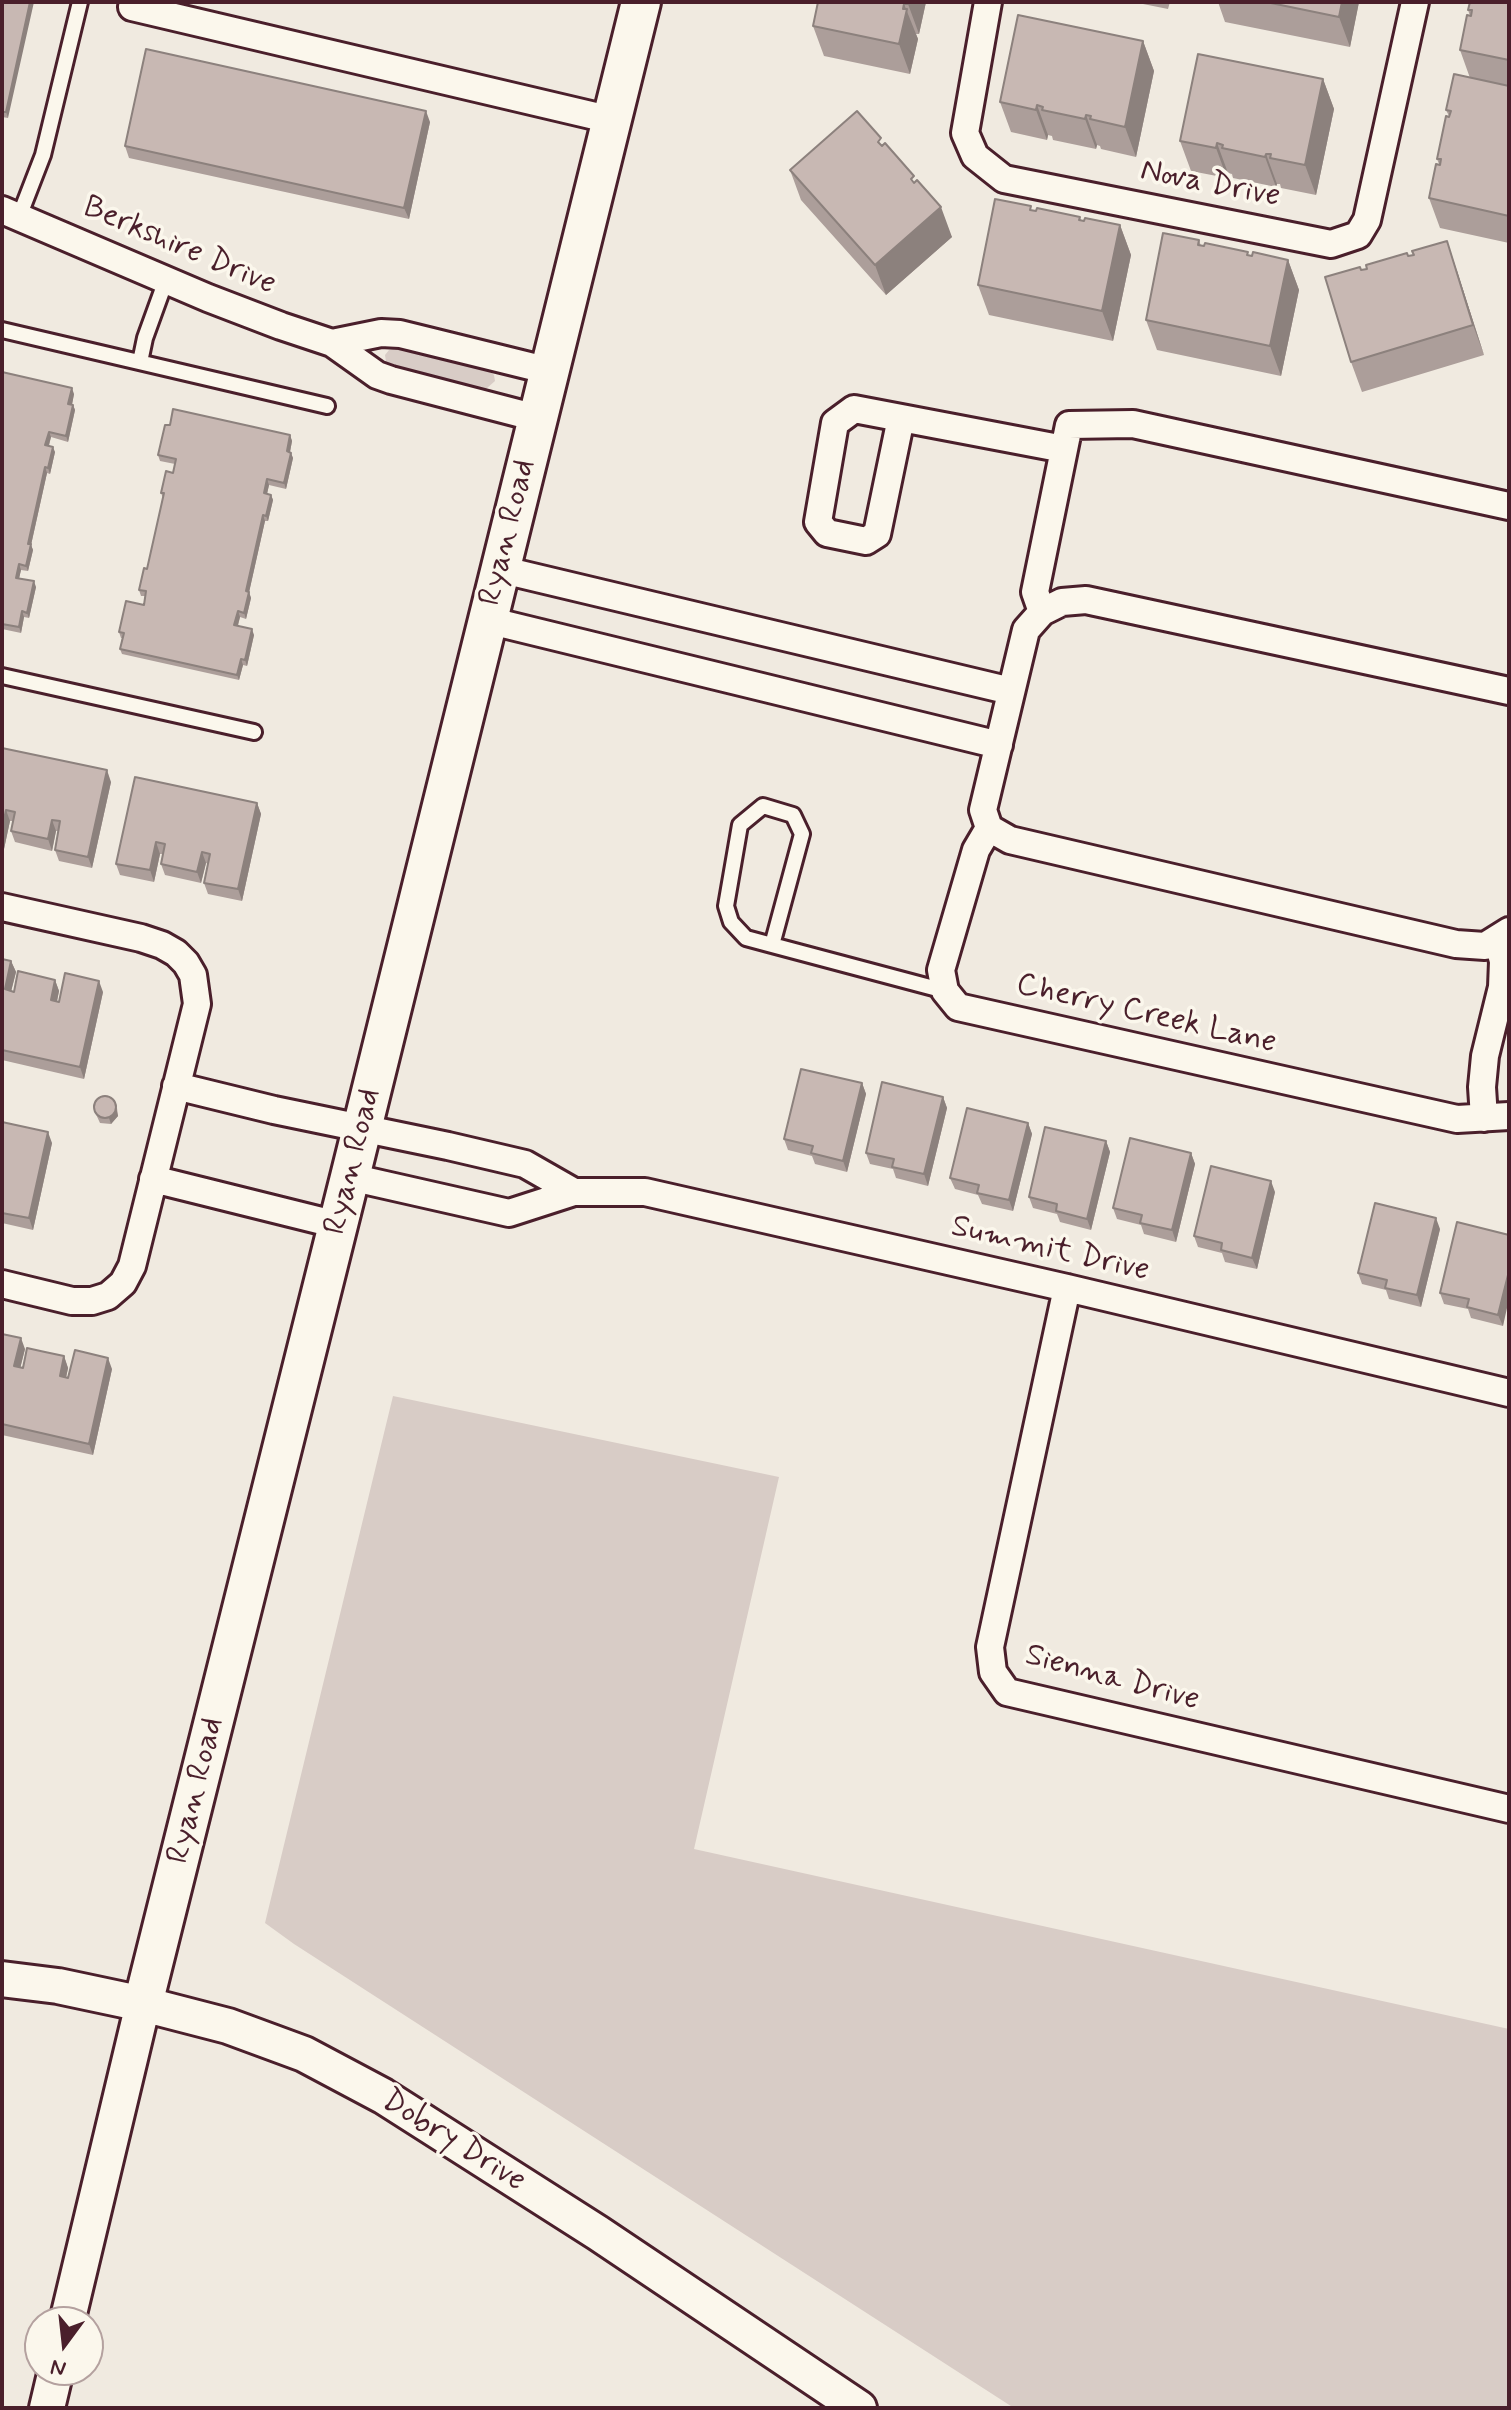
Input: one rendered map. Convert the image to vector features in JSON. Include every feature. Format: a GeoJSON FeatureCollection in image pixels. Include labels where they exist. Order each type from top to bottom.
{"type":"FeatureCollection","features":[{"type":"Feature","properties":{"kind":"main road","name":"Ryan Road"},"geometry":{"type":"LineString","coordinates":[[143,2004],[641,2]]}},
{"type":"Feature","properties":{"kind":"street","name":"Nova Drive"},"geometry":{"type":"LineString","coordinates":[[988,2],[965,133],[975,156],[1004,179],[1331,244],[1358,235],[1367,220],[1415,2]]}},
{"type":"Feature","properties":{"kind":"street"},"geometry":{"type":"LineString","coordinates":[[132,7],[612,120]]}},
{"type":"Feature","properties":{"kind":"street","name":"Berkshire Drive"},"geometry":{"type":"LineString","coordinates":[[10,214],[166,280],[332,343],[377,375],[537,418]]}},
{"type":"Feature","properties":{"kind":"street","name":"Berkshire Drive"},"geometry":{"type":"LineString","coordinates":[[332,343],[381,333],[400,334],[550,371]]}},
{"type":"Feature","properties":{"kind":"street"},"geometry":{"type":"LineString","coordinates":[[901,418],[877,534],[866,541],[827,533],[818,522],[835,423],[854,409],[1064,449]]}},
{"type":"Feature","properties":{"kind":"street"},"geometry":{"type":"LineString","coordinates":[[1042,612],[1035,592],[1069,425],[1133,424],[1509,506]]}},
{"type":"Feature","properties":{"kind":"street"},"geometry":{"type":"LineString","coordinates":[[499,569],[1011,691]]}},
{"type":"Feature","properties":{"kind":"street"},"geometry":{"type":"LineString","coordinates":[[1503,935],[1485,946],[1456,944],[1010,840],[989,828],[983,810],[1026,630],[1042,612],[1062,602],[1086,600],[1509,691]]}},
{"type":"Feature","properties":{"kind":"street"},"geometry":{"type":"LineString","coordinates":[[487,620],[999,745]]}},
{"type":"Feature","properties":{"kind":"street"},"geometry":{"type":"LineString","coordinates":[[945,991],[941,970],[976,850],[989,828]]}},
{"type":"Feature","properties":{"kind":"street"},"geometry":{"type":"LineString","coordinates":[[2,907],[141,938],[176,953],[193,975],[197,1004],[132,1266],[123,1283],[108,1296],[92,1301],[72,1301],[2,1284]]}},
{"type":"Feature","properties":{"kind":"street"},"geometry":{"type":"LineString","coordinates":[[1496,1117],[1482,1087],[1485,1056],[1502,987],[1503,935]]}},
{"type":"Feature","properties":{"kind":"street","name":"Cherry Creek Lane"},"geometry":{"type":"LineString","coordinates":[[945,991],[958,1007],[1457,1119],[1496,1117]]}},
{"type":"Feature","properties":{"kind":"street","name":"Summit Drive"},"geometry":{"type":"LineString","coordinates":[[176,1086],[525,1164],[574,1192]]}},
{"type":"Feature","properties":{"kind":"street","name":"Summit Drive"},"geometry":{"type":"LineString","coordinates":[[350,1177],[509,1213],[574,1192],[645,1192],[1509,1393]]}},
{"type":"Feature","properties":{"kind":"street"},"geometry":{"type":"LineString","coordinates":[[153,1179],[338,1225]]}},
{"type":"Feature","properties":{"kind":"street","name":"Sienna Drive"},"geometry":{"type":"LineString","coordinates":[[1067,1288],[990,1647],[993,1672],[1007,1692],[1509,1809]]}},
{"type":"Feature","properties":{"kind":"street","name":"Dobry Drive"},"geometry":{"type":"LineString","coordinates":[[2,1979],[58,1986],[143,2004],[267,2039],[304,2054],[383,2096],[598,2233],[859,2408]]}},
{"type":"Feature","properties":{"kind":"street","name":"Ryan Road"},"geometry":{"type":"LineString","coordinates":[[71,2306],[143,2004]]}},
{"type":"Feature","properties":{"kind":"street"},"geometry":{"type":"LineString","coordinates":[[47,2408],[52,2386]]}},
{"type":"Feature","properties":{"kind":"lane"},"geometry":{"type":"LineString","coordinates":[[10,214],[43,155],[80,2]]}},
{"type":"Feature","properties":{"kind":"lane"},"geometry":{"type":"LineString","coordinates":[[140,362],[145,338],[166,280]]}},
{"type":"Feature","properties":{"kind":"lane"},"geometry":{"type":"LineString","coordinates":[[2,330],[327,406]]}},
{"type":"Feature","properties":{"kind":"lane"},"geometry":{"type":"LineString","coordinates":[[2,676],[254,732]]}},
{"type":"Feature","properties":{"kind":"lane"},"geometry":{"type":"LineString","coordinates":[[772,945],[802,834],[793,815],[763,806],[740,825],[726,906],[731,922],[746,938],[772,945],[945,991]]}},
{"type":"Feature","properties":{"kind":"shaded area"},"geometry":{"type":"Polygon","coordinates":[[[396,348],[490,371],[495,381],[486,389],[391,366],[386,362],[385,355],[396,348]]]}},
{"type":"Feature","properties":{"kind":"shaded area"},"geometry":{"type":"Polygon","coordinates":[[[393,1396],[779,1477],[694,1849],[1509,2029],[1509,2408],[1014,2408],[265,1923],[393,1396]]]}},
{"type":"Feature","properties":{"kind":"building"},"geometry":{"type":"Polygon","coordinates":[[[2,2],[30,2],[6,112],[2,112],[2,2]]]}},
{"type":"Feature","properties":{"kind":"building"},"geometry":{"type":"Polygon","coordinates":[[[818,2],[909,2],[904,4],[903,9],[907,9],[899,44],[813,26],[818,2]]]}},
{"type":"Feature","properties":{"kind":"building"},"geometry":{"type":"Polygon","coordinates":[[[1266,2],[1342,2],[1339,17],[1266,2]]]}},
{"type":"Feature","properties":{"kind":"building"},"geometry":{"type":"Polygon","coordinates":[[[1470,2],[1509,2],[1509,60],[1460,50],[1467,15],[1471,16],[1472,10],[1468,10],[1470,2]]]}},
{"type":"Feature","properties":{"kind":"building"},"geometry":{"type":"Polygon","coordinates":[[[1018,15],[1143,41],[1125,127],[1090,119],[1091,116],[1086,115],[1085,119],[1042,110],[1043,107],[1037,105],[1036,110],[1000,102],[1018,15]]]}},
{"type":"Feature","properties":{"kind":"building"},"geometry":{"type":"Polygon","coordinates":[[[146,49],[426,111],[404,208],[125,146],[146,49]]]}},
{"type":"Feature","properties":{"kind":"building"},"geometry":{"type":"Polygon","coordinates":[[[1198,54],[1323,79],[1305,165],[1270,158],[1271,154],[1265,157],[1222,148],[1223,145],[1217,143],[1216,148],[1180,141],[1198,54]]]}},
{"type":"Feature","properties":{"kind":"building"},"geometry":{"type":"Polygon","coordinates":[[[1454,74],[1509,86],[1509,216],[1429,198],[1436,164],[1440,165],[1441,159],[1437,159],[1446,116],[1449,117],[1451,111],[1446,110],[1454,74]]]}},
{"type":"Feature","properties":{"kind":"building"},"geometry":{"type":"Polygon","coordinates":[[[857,111],[881,138],[878,142],[882,146],[885,143],[914,176],[911,179],[914,183],[917,180],[941,207],[875,265],[790,170],[857,111]]]}},
{"type":"Feature","properties":{"kind":"building"},"geometry":{"type":"Polygon","coordinates":[[[995,199],[1031,206],[1030,210],[1036,211],[1037,208],[1080,217],[1079,220],[1084,221],[1085,218],[1120,225],[1102,311],[978,285],[995,199]]]}},
{"type":"Feature","properties":{"kind":"building"},"geometry":{"type":"Polygon","coordinates":[[[1163,233],[1199,240],[1198,245],[1204,246],[1205,243],[1248,252],[1247,255],[1252,256],[1253,252],[1288,260],[1270,346],[1146,320],[1163,233]]]}},
{"type":"Feature","properties":{"kind":"building"},"geometry":{"type":"Polygon","coordinates":[[[1447,241],[1473,325],[1351,362],[1325,277],[1360,267],[1361,270],[1367,269],[1366,265],[1407,253],[1408,256],[1414,255],[1412,251],[1447,241]]]}},
{"type":"Feature","properties":{"kind":"building"},"geometry":{"type":"Polygon","coordinates":[[[2,372],[72,388],[68,404],[73,405],[66,436],[49,432],[45,445],[53,447],[48,468],[45,467],[26,566],[19,564],[16,578],[34,581],[27,613],[22,611],[19,627],[2,624],[2,372]]]}},
{"type":"Feature","properties":{"kind":"building"},"geometry":{"type":"Polygon","coordinates":[[[173,409],[290,435],[287,451],[291,453],[284,483],[267,479],[264,493],[271,495],[266,516],[263,515],[244,613],[238,611],[234,625],[252,629],[245,660],[241,659],[237,675],[120,649],[124,633],[119,632],[126,601],[144,605],[146,591],[139,590],[144,568],[147,569],[166,471],[173,473],[176,459],[158,455],[165,425],[170,425],[173,409]]]}},
{"type":"Feature","properties":{"kind":"building"},"geometry":{"type":"Polygon","coordinates":[[[2,748],[107,770],[88,857],[55,850],[60,821],[52,820],[48,839],[11,831],[15,812],[6,810],[2,829],[2,748]]]}},
{"type":"Feature","properties":{"kind":"building"},"geometry":{"type":"Polygon","coordinates":[[[135,777],[257,803],[238,889],[204,883],[210,854],[202,852],[197,872],[161,864],[165,844],[156,842],[150,870],[116,864],[135,777]]]}},
{"type":"Feature","properties":{"kind":"building"},"geometry":{"type":"Polygon","coordinates":[[[2,959],[11,961],[5,989],[14,992],[18,971],[55,980],[51,1000],[59,1002],[65,973],[99,981],[80,1067],[2,1050],[2,959]]]}},
{"type":"Feature","properties":{"kind":"building"},"geometry":{"type":"Polygon","coordinates":[[[801,1069],[862,1083],[843,1161],[811,1153],[813,1146],[784,1139],[801,1069]]]}},
{"type":"Feature","properties":{"kind":"building"},"geometry":{"type":"Polygon","coordinates":[[[882,1082],[943,1097],[924,1174],[892,1167],[894,1159],[866,1153],[882,1082]]]}},
{"type":"Feature","properties":{"kind":"building"},"geometry":{"type":"Polygon","coordinates":[[[105,1096],[113,1099],[116,1107],[113,1115],[105,1118],[97,1115],[94,1107],[97,1099],[105,1096]]]}},
{"type":"Feature","properties":{"kind":"building"},"geometry":{"type":"Polygon","coordinates":[[[967,1108],[1028,1123],[1009,1200],[977,1193],[979,1185],[950,1178],[967,1108]]]}},
{"type":"Feature","properties":{"kind":"building"},"geometry":{"type":"Polygon","coordinates":[[[2,1122],[48,1132],[29,1218],[2,1213],[2,1122]]]}},
{"type":"Feature","properties":{"kind":"building"},"geometry":{"type":"Polygon","coordinates":[[[1045,1127],[1106,1141],[1087,1219],[1056,1211],[1057,1204],[1029,1197],[1045,1127]]]}},
{"type":"Feature","properties":{"kind":"building"},"geometry":{"type":"Polygon","coordinates":[[[1130,1138],[1191,1153],[1172,1230],[1140,1223],[1142,1215],[1113,1208],[1130,1138]]]}},
{"type":"Feature","properties":{"kind":"building"},"geometry":{"type":"Polygon","coordinates":[[[1211,1166],[1271,1181],[1252,1258],[1221,1250],[1222,1243],[1194,1236],[1211,1166]]]}},
{"type":"Feature","properties":{"kind":"building"},"geometry":{"type":"Polygon","coordinates":[[[1375,1203],[1436,1218],[1417,1295],[1385,1288],[1387,1280],[1358,1273],[1375,1203]]]}},
{"type":"Feature","properties":{"kind":"building"},"geometry":{"type":"Polygon","coordinates":[[[1457,1222],[1509,1235],[1509,1271],[1498,1315],[1467,1307],[1469,1299],[1440,1293],[1457,1222]]]}},
{"type":"Feature","properties":{"kind":"building"},"geometry":{"type":"Polygon","coordinates":[[[2,1334],[21,1338],[14,1366],[23,1368],[27,1348],[64,1356],[60,1376],[68,1378],[75,1350],[108,1358],[89,1444],[2,1424],[2,1334]]]}}]}
